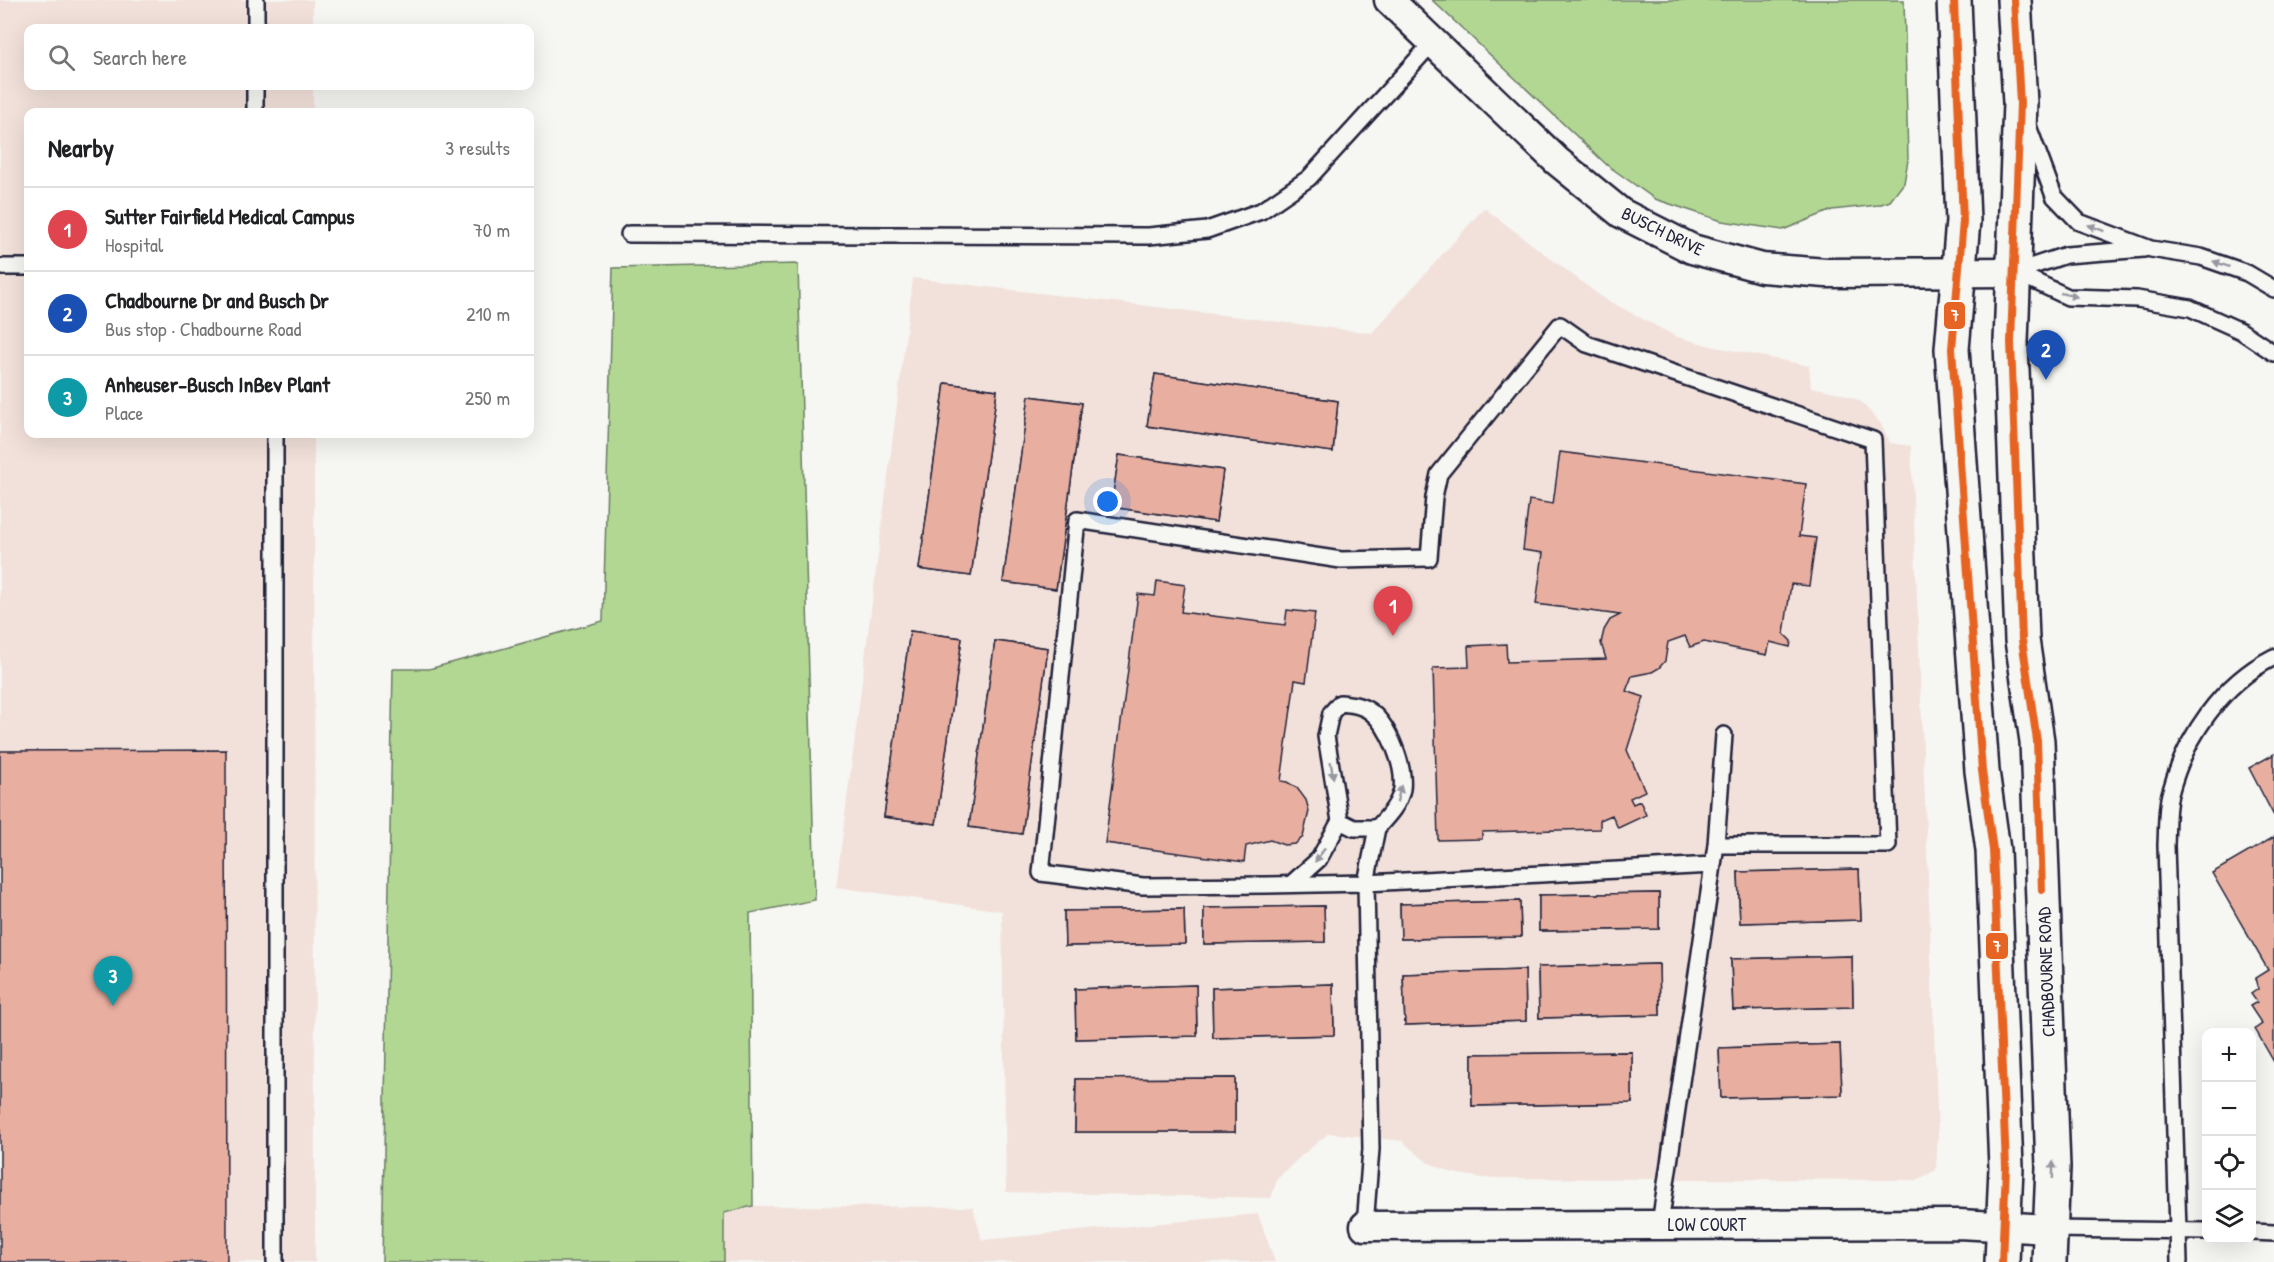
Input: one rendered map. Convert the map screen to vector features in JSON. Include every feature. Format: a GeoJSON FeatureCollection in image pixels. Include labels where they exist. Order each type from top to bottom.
{"type":"FeatureCollection","features":[{"type":"Feature","properties":{"kind":"main road"},"geometry":{"type":"LineString","coordinates":[[1954,0],[1963,221],[1952,349],[1982,771],[1993,850],[2006,1167],[2002,1262]]}},
{"type":"Feature","properties":{"kind":"main road","name":"CHADBOURNE ROAD"},"geometry":{"type":"LineString","coordinates":[[2014,0],[2020,103],[2012,342],[2022,639],[2037,741],[2053,1167],[2049,1262]]}},
{"type":"Feature","properties":{"kind":"street","name":"BUSCH DRIVE"},"geometry":{"type":"LineString","coordinates":[[1389,0],[1557,161],[1621,213],[1692,249],[1762,268],[1826,273],[2015,272]]}},
{"type":"Feature","properties":{"kind":"street","name":"LOW COURT"},"geometry":{"type":"LineString","coordinates":[[1365,1226],[1959,1224],[2049,1229]]}},
{"type":"Feature","properties":{"kind":"lane"},"geometry":{"type":"LineString","coordinates":[[256,0],[256,24]]}},
{"type":"Feature","properties":{"kind":"lane"},"geometry":{"type":"LineString","coordinates":[[629,234],[1149,236],[1207,230],[1261,211],[1309,178],[1433,42]]}},
{"type":"Feature","properties":{"kind":"lane"},"geometry":{"type":"LineString","coordinates":[[255,90],[255,108]]}},
{"type":"Feature","properties":{"kind":"lane"},"geometry":{"type":"LineString","coordinates":[[2020,103],[2054,196],[2079,222],[2151,249],[2201,257],[2247,273],[2274,289]]}},
{"type":"Feature","properties":{"kind":"lane"},"geometry":{"type":"LineString","coordinates":[[2015,272],[2066,255],[2151,249]]}},
{"type":"Feature","properties":{"kind":"lane"},"geometry":{"type":"LineString","coordinates":[[0,267],[24,267]]}},
{"type":"Feature","properties":{"kind":"lane"},"geometry":{"type":"LineString","coordinates":[[2015,272],[2068,297],[2137,299],[2190,308],[2241,331],[2274,353]]}},
{"type":"Feature","properties":{"kind":"lane"},"geometry":{"type":"LineString","coordinates":[[1713,865],[1366,883],[1143,886],[1041,873],[1077,520],[1341,561],[1430,558],[1434,497],[1439,474],[1560,325],[1587,344],[1873,440],[1888,845],[1716,845]]}},
{"type":"Feature","properties":{"kind":"lane"},"geometry":{"type":"LineString","coordinates":[[275,438],[275,1262]]}},
{"type":"Feature","properties":{"kind":"lane"},"geometry":{"type":"LineString","coordinates":[[2180,1262],[2166,845],[2169,796],[2180,765],[2199,725],[2226,692],[2261,664],[2274,657]]}},
{"type":"Feature","properties":{"kind":"lane"},"geometry":{"type":"LineString","coordinates":[[1291,884],[1319,860],[1340,821],[1326,736],[1331,713],[1340,703],[1355,704],[1370,711],[1382,723],[1398,759],[1402,788],[1396,804],[1377,828],[1366,883],[1371,1149],[1365,1226]]}},
{"type":"Feature","properties":{"kind":"lane"},"geometry":{"type":"LineString","coordinates":[[1660,1224],[1716,845],[1724,735]]}},
{"type":"Feature","properties":{"kind":"lane"},"geometry":{"type":"LineString","coordinates":[[1340,821],[1354,828],[1377,828]]}},
{"type":"Feature","properties":{"kind":"lane"},"geometry":{"type":"LineString","coordinates":[[2049,1229],[2202,1231]]}},
{"type":"Feature","properties":{"kind":"lane"},"geometry":{"type":"LineString","coordinates":[[2256,1232],[2274,1233]]}},
{"type":"Feature","properties":{"kind":"shaded area"},"geometry":{"type":"Polygon","coordinates":[[[0,0],[313,0],[313,24],[24,24],[24,90],[313,90],[313,108],[24,108],[24,438],[314,438],[315,1262],[0,1262],[0,0]]]}},
{"type":"Feature","properties":{"kind":"shaded area"},"geometry":{"type":"Polygon","coordinates":[[[1484,208],[1603,298],[1677,337],[1809,366],[1811,387],[1840,393],[1860,401],[1881,424],[1890,443],[1911,446],[1938,1134],[1936,1170],[1917,1180],[1482,1178],[1453,1173],[1427,1162],[1402,1141],[1329,1133],[1277,1179],[1271,1198],[1006,1192],[1002,911],[836,887],[913,278],[1372,333],[1484,208]]]}},
{"type":"Feature","properties":{"kind":"shaded area"},"geometry":{"type":"Polygon","coordinates":[[[753,1206],[973,1207],[982,1240],[1258,1214],[1275,1262],[724,1262],[724,1213],[753,1206]]]}},
{"type":"Feature","properties":{"kind":"green space"},"geometry":{"type":"Polygon","coordinates":[[[1432,0],[1904,0],[1908,160],[1904,183],[1890,201],[1878,205],[1832,210],[1783,230],[1722,221],[1655,199],[1607,165],[1432,0]]]}},
{"type":"Feature","properties":{"kind":"green space"},"geometry":{"type":"Polygon","coordinates":[[[798,264],[815,900],[750,913],[753,1206],[724,1213],[724,1262],[382,1262],[393,669],[429,669],[603,621],[613,268],[798,264]]]}},
{"type":"Feature","properties":{"kind":"building"},"geometry":{"type":"Polygon","coordinates":[[[1155,374],[1338,401],[1333,452],[1147,426],[1155,374]]]}},
{"type":"Feature","properties":{"kind":"building"},"geometry":{"type":"Polygon","coordinates":[[[1155,374],[1338,401],[1333,452],[1147,426],[1155,374]]]}},
{"type":"Feature","properties":{"kind":"building"},"geometry":{"type":"Polygon","coordinates":[[[945,383],[997,390],[971,576],[919,569],[945,383]]]}},
{"type":"Feature","properties":{"kind":"building"},"geometry":{"type":"Polygon","coordinates":[[[945,383],[997,390],[971,576],[919,569],[945,383]]]}},
{"type":"Feature","properties":{"kind":"building"},"geometry":{"type":"Polygon","coordinates":[[[1029,396],[1082,403],[1056,589],[1003,582],[1029,396]]]}},
{"type":"Feature","properties":{"kind":"building"},"geometry":{"type":"Polygon","coordinates":[[[1029,396],[1082,403],[1056,589],[1003,582],[1029,396]]]}},
{"type":"Feature","properties":{"kind":"building"},"geometry":{"type":"Polygon","coordinates":[[[1560,452],[1806,484],[1799,536],[1816,538],[1809,586],[1791,584],[1784,634],[1791,641],[1790,647],[1770,642],[1767,655],[1704,642],[1690,647],[1685,636],[1668,642],[1665,661],[1659,668],[1652,672],[1632,676],[1626,691],[1644,697],[1627,750],[1645,791],[1630,798],[1633,804],[1640,801],[1646,815],[1618,828],[1612,815],[1600,820],[1600,829],[1482,832],[1482,839],[1438,840],[1433,668],[1469,667],[1468,646],[1506,644],[1507,662],[1606,659],[1601,643],[1604,630],[1610,620],[1620,615],[1536,604],[1543,553],[1523,550],[1529,500],[1553,504],[1560,452]]]}},
{"type":"Feature","properties":{"kind":"building"},"geometry":{"type":"Polygon","coordinates":[[[1119,455],[1223,470],[1216,522],[1111,507],[1119,455]]]}},
{"type":"Feature","properties":{"kind":"building"},"geometry":{"type":"Polygon","coordinates":[[[1119,455],[1223,470],[1216,522],[1111,507],[1119,455]]]}},
{"type":"Feature","properties":{"kind":"building"},"geometry":{"type":"Polygon","coordinates":[[[1157,581],[1185,585],[1181,612],[1285,625],[1287,610],[1315,613],[1306,682],[1295,680],[1281,781],[1297,788],[1306,800],[1309,811],[1303,837],[1295,844],[1284,845],[1270,840],[1246,846],[1244,862],[1105,843],[1138,594],[1155,596],[1157,581]]]}},
{"type":"Feature","properties":{"kind":"building"},"geometry":{"type":"Polygon","coordinates":[[[910,631],[962,638],[936,824],[884,817],[910,631]]]}},
{"type":"Feature","properties":{"kind":"building"},"geometry":{"type":"Polygon","coordinates":[[[910,631],[962,638],[936,824],[884,817],[910,631]]]}},
{"type":"Feature","properties":{"kind":"building"},"geometry":{"type":"Polygon","coordinates":[[[995,641],[1048,648],[1022,834],[969,827],[995,641]]]}},
{"type":"Feature","properties":{"kind":"building"},"geometry":{"type":"Polygon","coordinates":[[[995,641],[1048,648],[1022,834],[969,827],[995,641]]]}},
{"type":"Feature","properties":{"kind":"building"},"geometry":{"type":"Polygon","coordinates":[[[226,750],[227,1262],[0,1262],[0,751],[226,750]]]}},
{"type":"Feature","properties":{"kind":"building"},"geometry":{"type":"Polygon","coordinates":[[[2274,754],[2274,816],[2249,768],[2274,754]]]}},
{"type":"Feature","properties":{"kind":"building"},"geometry":{"type":"Polygon","coordinates":[[[2274,837],[2274,1062],[2256,1031],[2262,1024],[2250,1006],[2257,1002],[2251,994],[2258,989],[2255,978],[2268,970],[2212,873],[2274,837]]]}},
{"type":"Feature","properties":{"kind":"building"},"geometry":{"type":"Polygon","coordinates":[[[1859,869],[1861,920],[1740,923],[1738,872],[1859,869]]]}},
{"type":"Feature","properties":{"kind":"building"},"geometry":{"type":"Polygon","coordinates":[[[1859,869],[1861,920],[1740,923],[1738,872],[1859,869]]]}},
{"type":"Feature","properties":{"kind":"building"},"geometry":{"type":"Polygon","coordinates":[[[1659,893],[1659,929],[1539,931],[1539,895],[1659,893]]]}},
{"type":"Feature","properties":{"kind":"building"},"geometry":{"type":"Polygon","coordinates":[[[1659,893],[1659,929],[1539,931],[1539,895],[1659,893]]]}},
{"type":"Feature","properties":{"kind":"building"},"geometry":{"type":"Polygon","coordinates":[[[1520,901],[1521,937],[1401,939],[1400,904],[1520,901]]]}},
{"type":"Feature","properties":{"kind":"building"},"geometry":{"type":"Polygon","coordinates":[[[1520,901],[1521,937],[1401,939],[1400,904],[1520,901]]]}},
{"type":"Feature","properties":{"kind":"building"},"geometry":{"type":"Polygon","coordinates":[[[1324,906],[1325,942],[1204,944],[1204,908],[1324,906]]]}},
{"type":"Feature","properties":{"kind":"building"},"geometry":{"type":"Polygon","coordinates":[[[1324,906],[1325,942],[1204,944],[1204,908],[1324,906]]]}},
{"type":"Feature","properties":{"kind":"building"},"geometry":{"type":"Polygon","coordinates":[[[1184,909],[1185,944],[1065,946],[1064,911],[1184,909]]]}},
{"type":"Feature","properties":{"kind":"building"},"geometry":{"type":"Polygon","coordinates":[[[1184,909],[1185,944],[1065,946],[1064,911],[1184,909]]]}},
{"type":"Feature","properties":{"kind":"building"},"geometry":{"type":"Polygon","coordinates":[[[1852,956],[1853,1007],[1733,1010],[1731,959],[1852,956]]]}},
{"type":"Feature","properties":{"kind":"building"},"geometry":{"type":"Polygon","coordinates":[[[1852,956],[1853,1007],[1733,1010],[1731,959],[1852,956]]]}},
{"type":"Feature","properties":{"kind":"building"},"geometry":{"type":"Polygon","coordinates":[[[1659,964],[1660,1015],[1539,1018],[1538,967],[1659,964]]]}},
{"type":"Feature","properties":{"kind":"building"},"geometry":{"type":"Polygon","coordinates":[[[1659,964],[1660,1015],[1539,1018],[1538,967],[1659,964]]]}},
{"type":"Feature","properties":{"kind":"building"},"geometry":{"type":"Polygon","coordinates":[[[1525,970],[1526,1021],[1405,1025],[1403,974],[1525,970]]]}},
{"type":"Feature","properties":{"kind":"building"},"geometry":{"type":"Polygon","coordinates":[[[1525,970],[1526,1021],[1405,1025],[1403,974],[1525,970]]]}},
{"type":"Feature","properties":{"kind":"building"},"geometry":{"type":"Polygon","coordinates":[[[1333,984],[1334,1035],[1213,1038],[1212,988],[1333,984]]]}},
{"type":"Feature","properties":{"kind":"building"},"geometry":{"type":"Polygon","coordinates":[[[1333,984],[1334,1035],[1213,1038],[1212,988],[1333,984]]]}},
{"type":"Feature","properties":{"kind":"building"},"geometry":{"type":"Polygon","coordinates":[[[1196,985],[1197,1036],[1076,1039],[1075,989],[1196,985]]]}},
{"type":"Feature","properties":{"kind":"building"},"geometry":{"type":"Polygon","coordinates":[[[1196,985],[1197,1036],[1076,1039],[1075,989],[1196,985]]]}},
{"type":"Feature","properties":{"kind":"building"},"geometry":{"type":"Polygon","coordinates":[[[1840,1044],[1842,1095],[1721,1098],[1719,1048],[1840,1044]]]}},
{"type":"Feature","properties":{"kind":"building"},"geometry":{"type":"Polygon","coordinates":[[[1840,1044],[1842,1095],[1721,1098],[1719,1048],[1840,1044]]]}},
{"type":"Feature","properties":{"kind":"building"},"geometry":{"type":"Polygon","coordinates":[[[1632,1052],[1632,1103],[1472,1106],[1472,1054],[1632,1052]]]}},
{"type":"Feature","properties":{"kind":"building"},"geometry":{"type":"Polygon","coordinates":[[[1632,1052],[1632,1103],[1472,1106],[1472,1054],[1632,1052]]]}},
{"type":"Feature","properties":{"kind":"building"},"geometry":{"type":"Polygon","coordinates":[[[1235,1078],[1235,1132],[1075,1132],[1076,1079],[1235,1078]]]}},
{"type":"Feature","properties":{"kind":"building"},"geometry":{"type":"Polygon","coordinates":[[[1235,1078],[1235,1132],[1075,1132],[1076,1079],[1235,1078]]]}},
{"type":"Feature","properties":{"kind":"transit line","name":"7"},"geometry":{"type":"LineString","coordinates":[[1954,0],[1963,221],[1952,349],[1982,771],[1993,850],[2006,1167],[2002,1262]]}},
{"type":"Feature","properties":{"kind":"transit line","name":"7"},"geometry":{"type":"LineString","coordinates":[[2014,0],[2020,103],[2011,342],[2022,640],[2037,741],[2042,890]]}},
{"type":"Feature","properties":{"kind":"place","name":"Chadbourne Dr and Busch Dr"},"geometry":{"type":"Point","coordinates":[2046,380]}},
{"type":"Feature","properties":{"kind":"place","name":"Sutter Fairfield Medical Campus"},"geometry":{"type":"Point","coordinates":[1393,636]}},
{"type":"Feature","properties":{"kind":"place","name":"Anheuser-Busch InBev Plant"},"geometry":{"type":"Point","coordinates":[113,1006]}}]}
